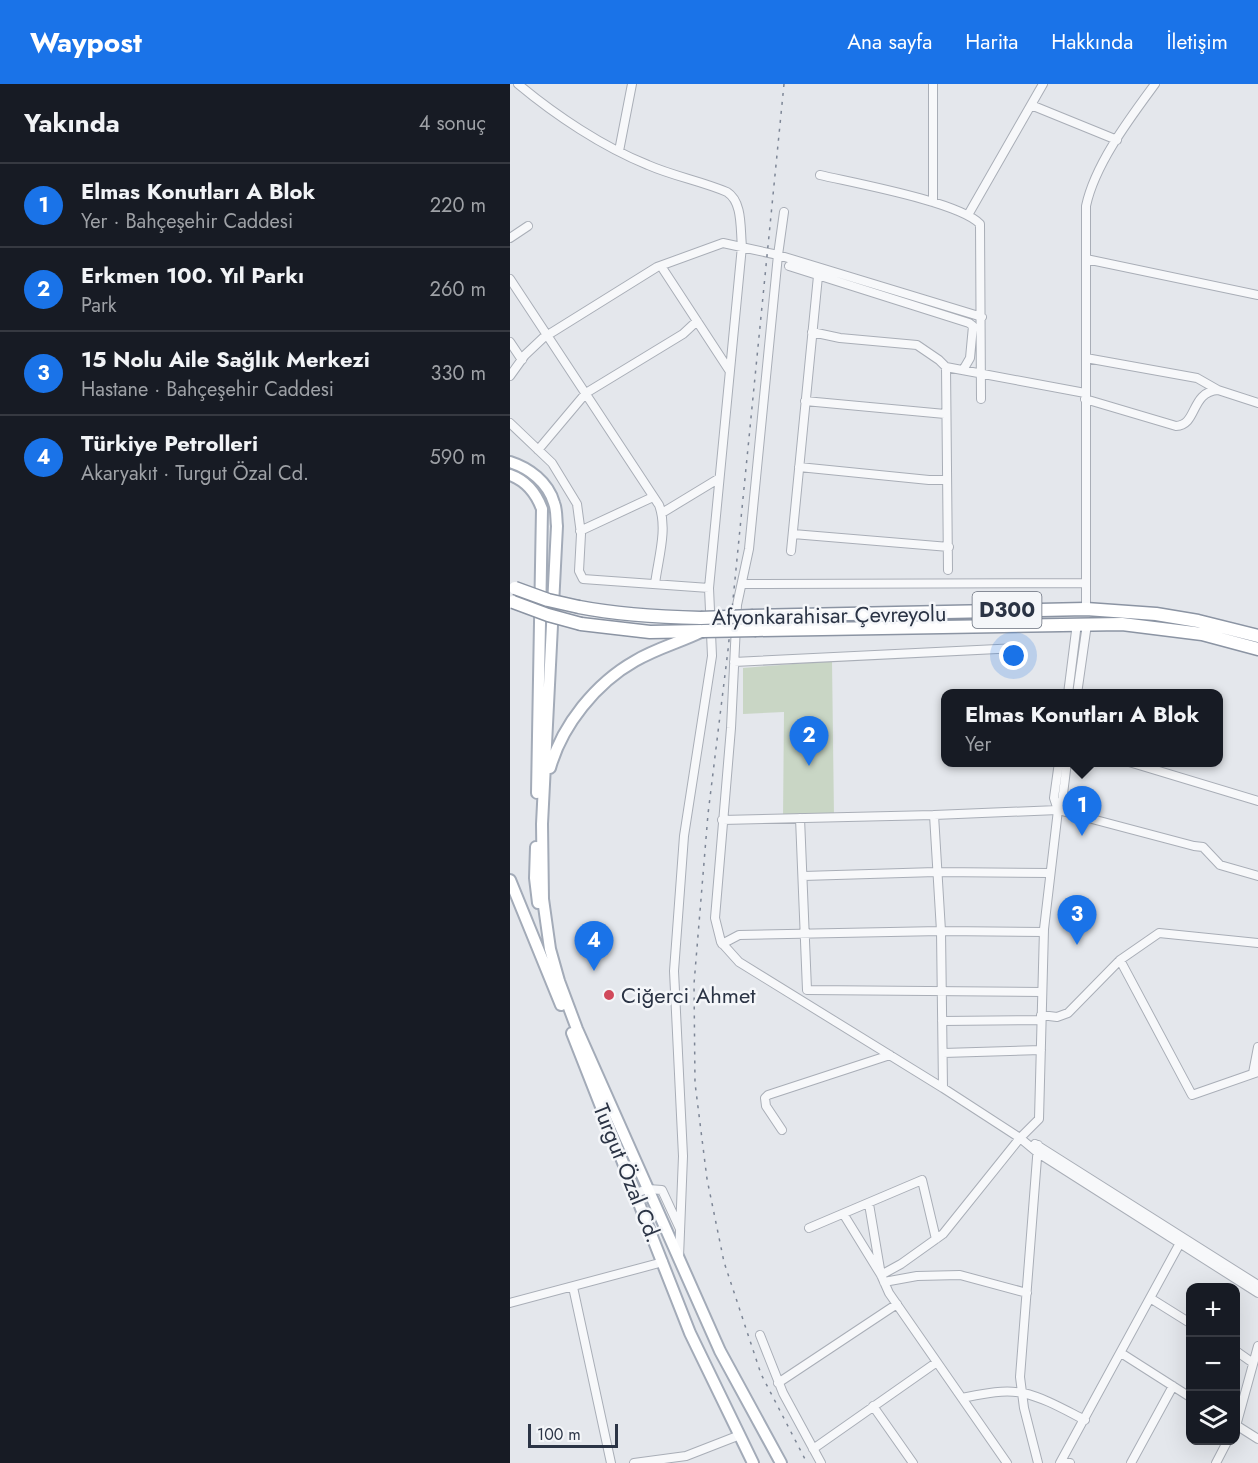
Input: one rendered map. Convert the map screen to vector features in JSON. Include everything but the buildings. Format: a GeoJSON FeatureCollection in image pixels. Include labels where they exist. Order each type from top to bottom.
{"type":"FeatureCollection","features":[{"type":"Feature","properties":{"kind":"highway","name":"Afyonkarahisar Çevreyolu"},"geometry":{"type":"LineString","coordinates":[[512,586],[548,600],[639,616],[701,618],[1086,609],[1156,614],[1198,621],[1258,636]]}},
{"type":"Feature","properties":{"kind":"highway","name":"Afyonkarahisar Çevreyolu"},"geometry":{"type":"LineString","coordinates":[[512,602],[581,624],[650,632],[1082,623],[1162,628],[1222,638],[1258,649]]}},
{"type":"Feature","properties":{"kind":"main road"},"geometry":{"type":"LineString","coordinates":[[510,462],[524,466],[548,490],[555,504],[557,526],[543,824],[544,914],[555,980]]}},
{"type":"Feature","properties":{"kind":"main road"},"geometry":{"type":"LineString","coordinates":[[510,475],[526,484],[536,494],[542,509],[535,878],[540,925],[555,980]]}},
{"type":"Feature","properties":{"kind":"main road"},"geometry":{"type":"LineString","coordinates":[[544,779],[569,725],[601,686],[634,661],[704,631]]}},
{"type":"Feature","properties":{"kind":"main road","name":"Turgut Özal Cd."},"geometry":{"type":"LineString","coordinates":[[510,880],[720,1351],[781,1463]]}},
{"type":"Feature","properties":{"kind":"main road","name":"Turgut Özal Cd."},"geometry":{"type":"LineString","coordinates":[[555,980],[690,1333],[753,1463]]}},
{"type":"Feature","properties":{"kind":"street"},"geometry":{"type":"LineString","coordinates":[[518,84],[549,108],[619,151],[663,171],[718,188],[731,194],[738,205],[742,246],[709,588],[712,656],[684,836],[674,971],[683,1156],[679,1258]]}},
{"type":"Feature","properties":{"kind":"street"},"geometry":{"type":"LineString","coordinates":[[619,151],[632,84]]}},
{"type":"Feature","properties":{"kind":"street"},"geometry":{"type":"LineString","coordinates":[[933,84],[933,202]]}},
{"type":"Feature","properties":{"kind":"street"},"geometry":{"type":"LineString","coordinates":[[968,215],[1043,84]]}},
{"type":"Feature","properties":{"kind":"street"},"geometry":{"type":"LineString","coordinates":[[1086,609],[1086,206],[1092,184],[1125,125],[1155,84]]}},
{"type":"Feature","properties":{"kind":"street"},"geometry":{"type":"LineString","coordinates":[[1031,105],[1117,140]]}},
{"type":"Feature","properties":{"kind":"street"},"geometry":{"type":"LineString","coordinates":[[820,175],[933,202],[968,215],[980,224],[981,399]]}},
{"type":"Feature","properties":{"kind":"street"},"geometry":{"type":"LineString","coordinates":[[784,212],[749,549],[737,605],[715,918],[718,936],[722,944],[739,962],[1258,1285]]}},
{"type":"Feature","properties":{"kind":"street"},"geometry":{"type":"LineString","coordinates":[[510,238],[528,226]]}},
{"type":"Feature","properties":{"kind":"street"},"geometry":{"type":"LineString","coordinates":[[510,376],[522,360],[547,335],[661,266],[723,243],[778,255],[982,317]]}},
{"type":"Feature","properties":{"kind":"street"},"geometry":{"type":"LineString","coordinates":[[1086,260],[1258,295]]}},
{"type":"Feature","properties":{"kind":"street"},"geometry":{"type":"LineString","coordinates":[[661,266],[729,371]]}},
{"type":"Feature","properties":{"kind":"street"},"geometry":{"type":"LineString","coordinates":[[789,266],[969,322],[973,326],[970,358],[963,370]]}},
{"type":"Feature","properties":{"kind":"street"},"geometry":{"type":"LineString","coordinates":[[791,551],[818,276]]}},
{"type":"Feature","properties":{"kind":"street"},"geometry":{"type":"LineString","coordinates":[[510,279],[662,513],[655,584]]}},
{"type":"Feature","properties":{"kind":"street"},"geometry":{"type":"LineString","coordinates":[[538,450],[586,393],[683,334],[697,321]]}},
{"type":"Feature","properties":{"kind":"street"},"geometry":{"type":"LineString","coordinates":[[812,332],[840,338],[917,345],[946,367],[1085,396],[1181,425],[1189,420],[1200,399],[1218,390]]}},
{"type":"Feature","properties":{"kind":"street"},"geometry":{"type":"LineString","coordinates":[[510,342],[522,360]]}},
{"type":"Feature","properties":{"kind":"street"},"geometry":{"type":"LineString","coordinates":[[1086,358],[1197,378],[1218,390],[1258,403]]}},
{"type":"Feature","properties":{"kind":"street"},"geometry":{"type":"LineString","coordinates":[[946,367],[948,570]]}},
{"type":"Feature","properties":{"kind":"street"},"geometry":{"type":"LineString","coordinates":[[805,401],[945,414]]}},
{"type":"Feature","properties":{"kind":"street"},"geometry":{"type":"LineString","coordinates":[[510,423],[561,475],[577,504],[580,531],[579,571],[583,579],[709,588]]}},
{"type":"Feature","properties":{"kind":"street"},"geometry":{"type":"LineString","coordinates":[[799,467],[946,480]]}},
{"type":"Feature","properties":{"kind":"street"},"geometry":{"type":"LineString","coordinates":[[662,513],[718,478]]}},
{"type":"Feature","properties":{"kind":"street"},"geometry":{"type":"LineString","coordinates":[[580,531],[653,497]]}},
{"type":"Feature","properties":{"kind":"street"},"geometry":{"type":"LineString","coordinates":[[794,534],[949,547]]}},
{"type":"Feature","properties":{"kind":"street"},"geometry":{"type":"LineString","coordinates":[[742,584],[1086,583]]}},
{"type":"Feature","properties":{"kind":"street"},"geometry":{"type":"LineString","coordinates":[[1069,689],[1082,623]]}},
{"type":"Feature","properties":{"kind":"street"},"geometry":{"type":"LineString","coordinates":[[1077,689],[1082,623]]}},
{"type":"Feature","properties":{"kind":"street"},"geometry":{"type":"LineString","coordinates":[[734,662],[1018,648]]}},
{"type":"Feature","properties":{"kind":"street"},"geometry":{"type":"LineString","coordinates":[[1058,767],[1054,798],[1058,810]]}},
{"type":"Feature","properties":{"kind":"street"},"geometry":{"type":"LineString","coordinates":[[882,1279],[944,1234],[1020,1138],[1039,1119],[1044,932],[1058,810],[1062,802],[1066,767]]}},
{"type":"Feature","properties":{"kind":"street"},"geometry":{"type":"LineString","coordinates":[[1146,767],[1258,801]]}},
{"type":"Feature","properties":{"kind":"street"},"geometry":{"type":"LineString","coordinates":[[723,820],[1058,810],[1194,846],[1203,846],[1220,865],[1258,876]]}},
{"type":"Feature","properties":{"kind":"street"},"geometry":{"type":"LineString","coordinates":[[934,815],[941,931],[944,1088]]}},
{"type":"Feature","properties":{"kind":"street"},"geometry":{"type":"LineString","coordinates":[[800,818],[807,990],[1042,992]]}},
{"type":"Feature","properties":{"kind":"street"},"geometry":{"type":"LineString","coordinates":[[803,876],[936,872],[1050,873]]}},
{"type":"Feature","properties":{"kind":"street"},"geometry":{"type":"LineString","coordinates":[[722,944],[739,935],[941,931],[1044,932]]}},
{"type":"Feature","properties":{"kind":"street"},"geometry":{"type":"LineString","coordinates":[[942,1021],[1057,1017],[1068,1013],[1120,960],[1159,933],[1258,944]]}},
{"type":"Feature","properties":{"kind":"street"},"geometry":{"type":"LineString","coordinates":[[1120,960],[1192,1095],[1255,1072],[1258,1047]]}},
{"type":"Feature","properties":{"kind":"street"},"geometry":{"type":"LineString","coordinates":[[943,1053],[1041,1050]]}},
{"type":"Feature","properties":{"kind":"street"},"geometry":{"type":"LineString","coordinates":[[782,1130],[765,1106],[765,1098],[768,1095],[890,1055]]}},
{"type":"Feature","properties":{"kind":"street"},"geometry":{"type":"LineString","coordinates":[[1038,1149],[1258,1293]]}},
{"type":"Feature","properties":{"kind":"street"},"geometry":{"type":"LineString","coordinates":[[1038,1149],[1020,1377],[1024,1408],[1038,1463]]}},
{"type":"Feature","properties":{"kind":"street"},"geometry":{"type":"LineString","coordinates":[[809,1228],[922,1180],[936,1239]]}},
{"type":"Feature","properties":{"kind":"street"},"geometry":{"type":"LineString","coordinates":[[635,1193],[648,1189],[662,1190],[669,1201],[681,1233]]}},
{"type":"Feature","properties":{"kind":"street"},"geometry":{"type":"LineString","coordinates":[[869,1204],[882,1279]]}},
{"type":"Feature","properties":{"kind":"street"},"geometry":{"type":"LineString","coordinates":[[844,1215],[897,1304],[1007,1463]]}},
{"type":"Feature","properties":{"kind":"street"},"geometry":{"type":"LineString","coordinates":[[1070,1463],[1061,1463],[1180,1243]]}},
{"type":"Feature","properties":{"kind":"street"},"geometry":{"type":"LineString","coordinates":[[510,1303],[663,1262]]}},
{"type":"Feature","properties":{"kind":"street"},"geometry":{"type":"LineString","coordinates":[[882,1279],[960,1275],[1027,1293]]}},
{"type":"Feature","properties":{"kind":"street"},"geometry":{"type":"LineString","coordinates":[[573,1287],[611,1463]]}},
{"type":"Feature","properties":{"kind":"street"},"geometry":{"type":"LineString","coordinates":[[1150,1298],[1186,1320]]}},
{"type":"Feature","properties":{"kind":"street"},"geometry":{"type":"LineString","coordinates":[[778,1383],[897,1304]]}},
{"type":"Feature","properties":{"kind":"street"},"geometry":{"type":"LineString","coordinates":[[760,1335],[778,1383],[820,1463]]}},
{"type":"Feature","properties":{"kind":"street"},"geometry":{"type":"LineString","coordinates":[[1240,1411],[1258,1346]]}},
{"type":"Feature","properties":{"kind":"street"},"geometry":{"type":"LineString","coordinates":[[1121,1353],[1186,1394]]}},
{"type":"Feature","properties":{"kind":"street"},"geometry":{"type":"LineString","coordinates":[[1240,1354],[1253,1363]]}},
{"type":"Feature","properties":{"kind":"street"},"geometry":{"type":"LineString","coordinates":[[813,1449],[937,1362]]}},
{"type":"Feature","properties":{"kind":"street"},"geometry":{"type":"LineString","coordinates":[[1131,1463],[1173,1386]]}},
{"type":"Feature","properties":{"kind":"street"},"geometry":{"type":"LineString","coordinates":[[962,1398],[994,1392],[1022,1393],[1046,1401],[1085,1420]]}},
{"type":"Feature","properties":{"kind":"street"},"geometry":{"type":"LineString","coordinates":[[873,1406],[914,1463]]}},
{"type":"Feature","properties":{"kind":"street"},"geometry":{"type":"LineString","coordinates":[[1240,1428],[1258,1439]]}},
{"type":"Feature","properties":{"kind":"street"},"geometry":{"type":"LineString","coordinates":[[634,1463],[686,1456],[740,1435]]}},
{"type":"Feature","properties":{"kind":"street"},"geometry":{"type":"LineString","coordinates":[[1216,1463],[1225,1445]]}},
{"type":"Feature","properties":{"kind":"green space"},"geometry":{"type":"Polygon","coordinates":[[[832,661],[834,817],[783,819],[784,712],[743,714],[743,668],[832,661]]]}},
{"type":"Feature","properties":{"kind":"railway"},"geometry":{"type":"LineString","coordinates":[[784,84],[728,650],[708,814],[694,984],[695,1083],[707,1179],[724,1262],[761,1374],[807,1463]]}},
{"type":"Feature","properties":{"kind":"place","name":"Erkmen 100. Yıl Parkı"},"geometry":{"type":"Point","coordinates":[809,766]}},
{"type":"Feature","properties":{"kind":"place","name":"Elmas Konutları A Blok"},"geometry":{"type":"Point","coordinates":[1082,836]}},
{"type":"Feature","properties":{"kind":"place","name":"15 Nolu Aile Sağlık Merkezi"},"geometry":{"type":"Point","coordinates":[1077,945]}},
{"type":"Feature","properties":{"kind":"place","name":"Türkiye Petrolleri"},"geometry":{"type":"Point","coordinates":[594,971]}},
{"type":"Feature","properties":{"kind":"place","name":"Ciğerci Ahmet"},"geometry":{"type":"Point","coordinates":[609,995]}}]}
